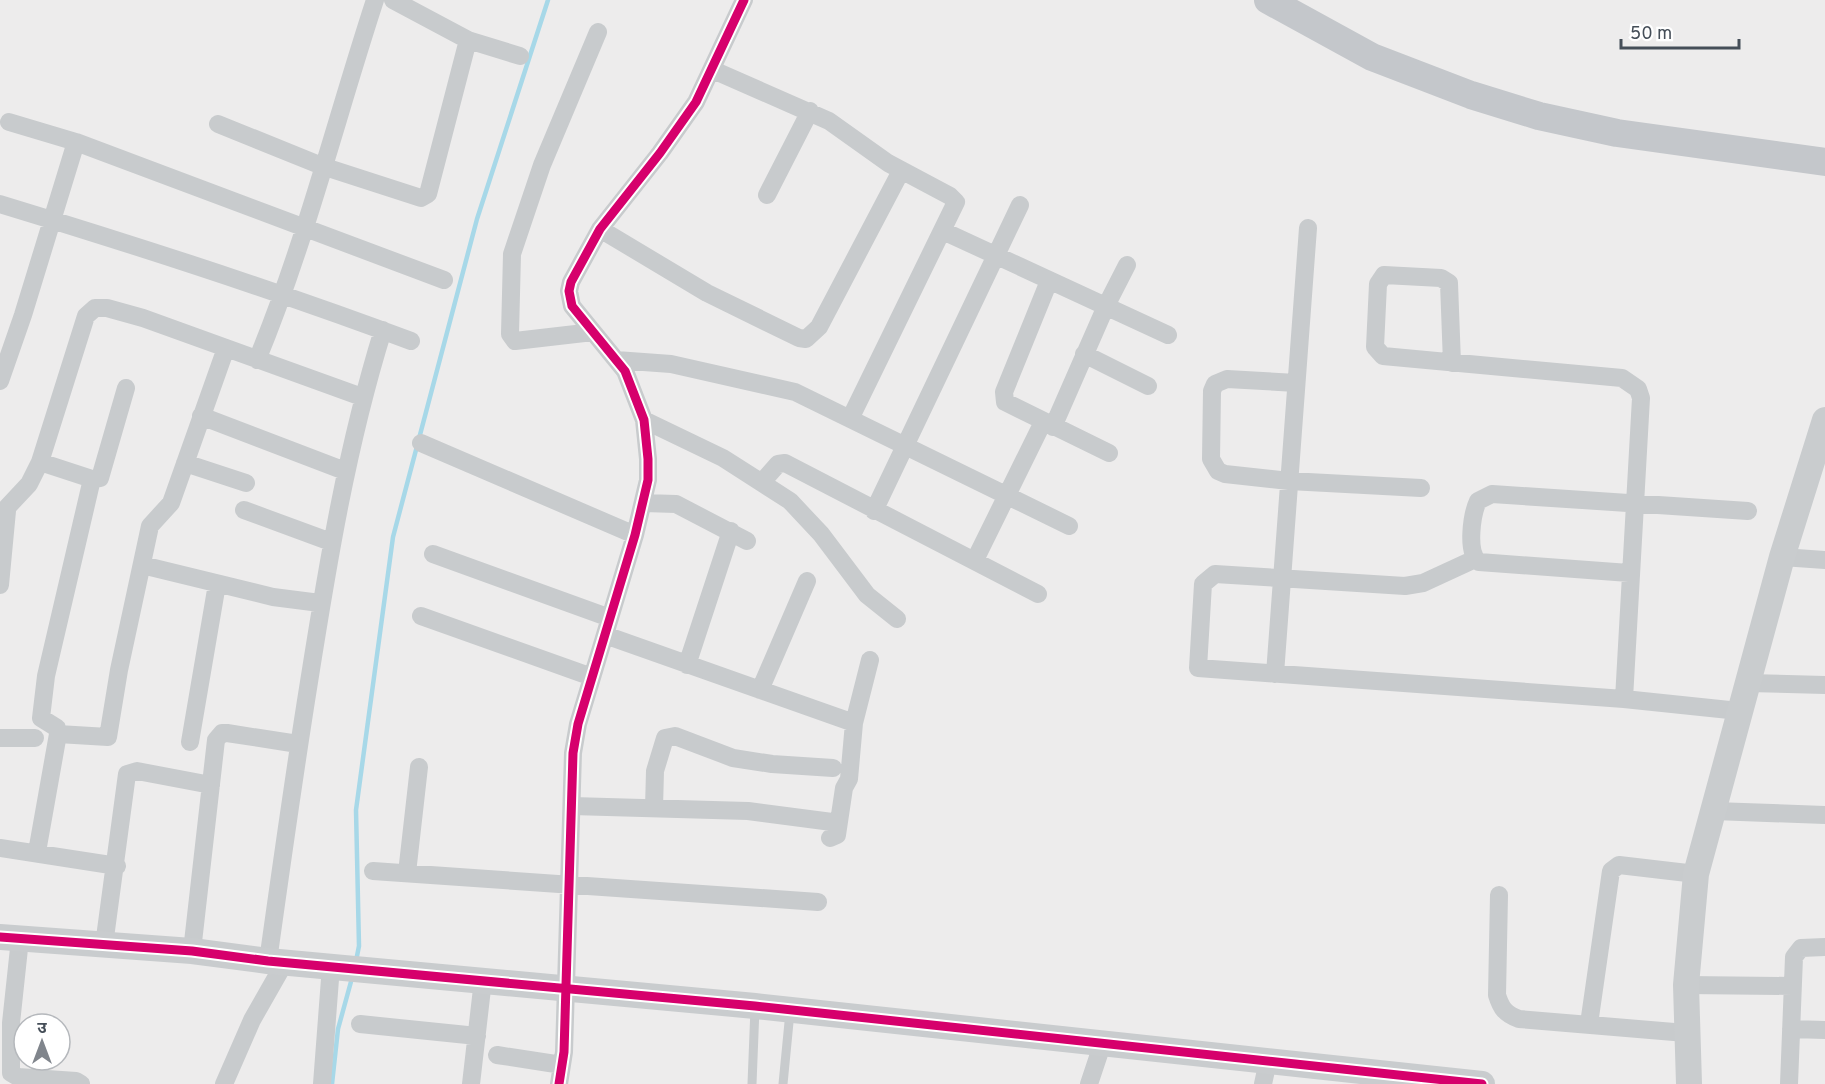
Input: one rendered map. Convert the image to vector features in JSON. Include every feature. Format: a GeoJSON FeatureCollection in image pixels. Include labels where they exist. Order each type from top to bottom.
{"type":"FeatureCollection","features":[{"type":"Feature","properties":{"kind":"main road"},"geometry":{"type":"LineString","coordinates":[[1268,0],[1372,57],[1471,95],[1539,116],[1617,134],[1825,162]]}},
{"type":"Feature","properties":{"kind":"street"},"geometry":{"type":"LineString","coordinates":[[257,360],[284,294],[303,226],[375,0]]}},
{"type":"Feature","properties":{"kind":"street"},"geometry":{"type":"LineString","coordinates":[[393,0],[468,40],[520,56]]}},
{"type":"Feature","properties":{"kind":"street"},"geometry":{"type":"LineString","coordinates":[[559,1084],[566,987],[573,753],[578,724],[644,503],[648,459],[644,420],[625,371],[572,306],[570,282],[600,229],[660,153],[696,102],[744,0]]}},
{"type":"Feature","properties":{"kind":"street"},"geometry":{"type":"LineString","coordinates":[[593,332],[514,341],[510,334],[509,282],[512,254],[528,204],[568,98],[598,32]]}},
{"type":"Feature","properties":{"kind":"street"},"geometry":{"type":"LineString","coordinates":[[218,124],[322,166],[416,198],[426,197],[468,40]]}},
{"type":"Feature","properties":{"kind":"street"},"geometry":{"type":"LineString","coordinates":[[713,70],[829,121],[901,171],[954,198],[955,206],[850,419]]}},
{"type":"Feature","properties":{"kind":"street"},"geometry":{"type":"LineString","coordinates":[[767,195],[810,111]]}},
{"type":"Feature","properties":{"kind":"street"},"geometry":{"type":"LineString","coordinates":[[9,122],[76,142],[444,280]]}},
{"type":"Feature","properties":{"kind":"street"},"geometry":{"type":"LineString","coordinates":[[0,381],[76,142]]}},
{"type":"Feature","properties":{"kind":"street"},"geometry":{"type":"LineString","coordinates":[[600,229],[707,293],[799,338],[806,339],[819,327],[901,171]]}},
{"type":"Feature","properties":{"kind":"street"},"geometry":{"type":"LineString","coordinates":[[0,204],[284,294],[411,340]]}},
{"type":"Feature","properties":{"kind":"street"},"geometry":{"type":"LineString","coordinates":[[874,510],[1020,205]]}},
{"type":"Feature","properties":{"kind":"street"},"geometry":{"type":"LineString","coordinates":[[1275,674],[1308,228]]}},
{"type":"Feature","properties":{"kind":"street"},"geometry":{"type":"LineString","coordinates":[[943,231],[1168,335]]}},
{"type":"Feature","properties":{"kind":"street"},"geometry":{"type":"LineString","coordinates":[[975,560],[1006,495],[1048,425],[1127,265]]}},
{"type":"Feature","properties":{"kind":"street"},"geometry":{"type":"LineString","coordinates":[[1452,363],[1449,283],[1441,278],[1384,275],[1378,284],[1375,347],[1383,356],[1452,363],[1576,373],[1622,378],[1638,389],[1641,398],[1633,502],[1624,699]]}},
{"type":"Feature","properties":{"kind":"street"},"geometry":{"type":"LineString","coordinates":[[1049,281],[1004,398],[1008,405],[1109,453]]}},
{"type":"Feature","properties":{"kind":"street"},"geometry":{"type":"LineString","coordinates":[[0,585],[4,513],[29,484],[40,462],[60,395],[90,311],[107,308],[362,397]]}},
{"type":"Feature","properties":{"kind":"street"},"geometry":{"type":"LineString","coordinates":[[224,1084],[276,962],[298,744],[320,603],[345,471],[362,397],[383,330]]}},
{"type":"Feature","properties":{"kind":"street"},"geometry":{"type":"LineString","coordinates":[[58,734],[108,737],[119,670],[150,526],[171,503],[226,348]]}},
{"type":"Feature","properties":{"kind":"street"},"geometry":{"type":"LineString","coordinates":[[1084,354],[1148,386]]}},
{"type":"Feature","properties":{"kind":"street"},"geometry":{"type":"LineString","coordinates":[[616,360],[671,364],[795,392],[1069,525]]}},
{"type":"Feature","properties":{"kind":"street"},"geometry":{"type":"LineString","coordinates":[[1296,383],[1219,380],[1212,391],[1211,459],[1218,471],[1225,474],[1289,481],[1421,488]]}},
{"type":"Feature","properties":{"kind":"street"},"geometry":{"type":"LineString","coordinates":[[40,462],[92,479],[100,478],[126,388]]}},
{"type":"Feature","properties":{"kind":"street"},"geometry":{"type":"LineString","coordinates":[[201,416],[345,471]]}},
{"type":"Feature","properties":{"kind":"street"},"geometry":{"type":"LineString","coordinates":[[644,420],[685,438],[763,481],[790,501],[821,534],[867,595],[897,619]]}},
{"type":"Feature","properties":{"kind":"street"},"geometry":{"type":"LineString","coordinates":[[1689,1084],[1686,985],[1696,874],[1782,557],[1825,420]]}},
{"type":"Feature","properties":{"kind":"street"},"geometry":{"type":"LineString","coordinates":[[421,443],[635,535]]}},
{"type":"Feature","properties":{"kind":"street"},"geometry":{"type":"LineString","coordinates":[[185,463],[246,483]]}},
{"type":"Feature","properties":{"kind":"street"},"geometry":{"type":"LineString","coordinates":[[763,481],[778,464],[785,463],[1038,594]]}},
{"type":"Feature","properties":{"kind":"street"},"geometry":{"type":"LineString","coordinates":[[37,852],[58,734],[57,728],[44,722],[41,713],[46,676],[92,479]]}},
{"type":"Feature","properties":{"kind":"street"},"geometry":{"type":"LineString","coordinates":[[1629,573],[1485,564],[1475,559],[1472,552],[1474,510],[1483,496],[1492,494],[1748,510]]}},
{"type":"Feature","properties":{"kind":"street"},"geometry":{"type":"LineString","coordinates":[[644,503],[676,504],[747,540]]}},
{"type":"Feature","properties":{"kind":"street"},"geometry":{"type":"LineString","coordinates":[[244,510],[331,542]]}},
{"type":"Feature","properties":{"kind":"street"},"geometry":{"type":"LineString","coordinates":[[687,665],[731,531]]}},
{"type":"Feature","properties":{"kind":"street"},"geometry":{"type":"LineString","coordinates":[[433,554],[610,618]]}},
{"type":"Feature","properties":{"kind":"street"},"geometry":{"type":"LineString","coordinates":[[1782,557],[1825,560]]}},
{"type":"Feature","properties":{"kind":"street"},"geometry":{"type":"LineString","coordinates":[[1475,559],[1414,585],[1215,574],[1203,584],[1198,668],[1624,699],[1739,711]]}},
{"type":"Feature","properties":{"kind":"street"},"geometry":{"type":"LineString","coordinates":[[142,565],[273,597],[320,603]]}},
{"type":"Feature","properties":{"kind":"street"},"geometry":{"type":"LineString","coordinates":[[760,690],[807,580]]}},
{"type":"Feature","properties":{"kind":"street"},"geometry":{"type":"LineString","coordinates":[[190,742],[217,584]]}},
{"type":"Feature","properties":{"kind":"street"},"geometry":{"type":"LineString","coordinates":[[421,616],[592,677]]}},
{"type":"Feature","properties":{"kind":"street"},"geometry":{"type":"LineString","coordinates":[[605,636],[854,723]]}},
{"type":"Feature","properties":{"kind":"street"},"geometry":{"type":"LineString","coordinates":[[572,806],[748,811],[831,830],[837,836],[844,788],[849,779],[854,723],[870,660]]}},
{"type":"Feature","properties":{"kind":"street"},"geometry":{"type":"LineString","coordinates":[[1748,683],[1825,685]]}},
{"type":"Feature","properties":{"kind":"street"},"geometry":{"type":"LineString","coordinates":[[192,951],[216,740],[222,733],[298,744]]}},
{"type":"Feature","properties":{"kind":"street"},"geometry":{"type":"LineString","coordinates":[[654,808],[655,771],[665,738],[675,736],[733,758],[772,764],[833,768]]}},
{"type":"Feature","properties":{"kind":"street"},"geometry":{"type":"LineString","coordinates":[[0,738],[35,738]]}},
{"type":"Feature","properties":{"kind":"street"},"geometry":{"type":"LineString","coordinates":[[407,873],[419,766]]}},
{"type":"Feature","properties":{"kind":"street"},"geometry":{"type":"LineString","coordinates":[[104,945],[117,866],[126,774],[137,771],[211,785]]}},
{"type":"Feature","properties":{"kind":"street"},"geometry":{"type":"LineString","coordinates":[[1714,811],[1825,815]]}},
{"type":"Feature","properties":{"kind":"street"},"geometry":{"type":"LineString","coordinates":[[0,848],[117,866]]}},
{"type":"Feature","properties":{"kind":"street"},"geometry":{"type":"LineString","coordinates":[[1589,1024],[1611,871],[1619,866],[1696,874]]}},
{"type":"Feature","properties":{"kind":"street"},"geometry":{"type":"LineString","coordinates":[[373,871],[818,902]]}},
{"type":"Feature","properties":{"kind":"street"},"geometry":{"type":"LineString","coordinates":[[1499,895],[1497,995],[1501,1007],[1508,1015],[1519,1019],[1686,1033]]}},
{"type":"Feature","properties":{"kind":"street"},"geometry":{"type":"LineString","coordinates":[[81,1084],[76,1081],[18,1077],[11,1072],[10,938],[192,951],[276,962],[566,987],[1103,1042],[1265,1072],[1482,1084]]}},
{"type":"Feature","properties":{"kind":"street"},"geometry":{"type":"LineString","coordinates":[[1789,1084],[1792,986],[1797,951],[1808,946],[1825,947]]}},
{"type":"Feature","properties":{"kind":"street"},"geometry":{"type":"LineString","coordinates":[[322,1084],[347,968]]}},
{"type":"Feature","properties":{"kind":"street"},"geometry":{"type":"LineString","coordinates":[[471,1084],[483,980]]}},
{"type":"Feature","properties":{"kind":"street"},"geometry":{"type":"LineString","coordinates":[[1686,985],[1792,986]]}},
{"type":"Feature","properties":{"kind":"street"},"geometry":{"type":"LineString","coordinates":[[360,1024],[477,1036]]}},
{"type":"Feature","properties":{"kind":"street"},"geometry":{"type":"LineString","coordinates":[[1791,1029],[1825,1030]]}},
{"type":"Feature","properties":{"kind":"street"},"geometry":{"type":"LineString","coordinates":[[1089,1084],[1103,1042]]}},
{"type":"Feature","properties":{"kind":"street"},"geometry":{"type":"LineString","coordinates":[[497,1055],[562,1065]]}},
{"type":"Feature","properties":{"kind":"lane"},"geometry":{"type":"LineString","coordinates":[[752,1084],[755,1006]]}},
{"type":"Feature","properties":{"kind":"lane"},"geometry":{"type":"LineString","coordinates":[[783,1084],[790,1010]]}},
{"type":"Feature","properties":{"kind":"waterway"},"geometry":{"type":"LineString","coordinates":[[356,961],[359,946],[356,810],[393,537],[477,219],[548,0]]}},
{"type":"Feature","properties":{"kind":"waterway"},"geometry":{"type":"LineString","coordinates":[[332,1084],[338,1029],[352,978]]}},
{"type":"Feature","properties":{"kind":"cycle path"},"geometry":{"type":"LineString","coordinates":[[559,1084],[564,1052],[573,753],[578,724],[635,535],[648,480],[644,420],[625,371],[572,306],[569,291],[571,282],[600,229],[660,153],[696,102],[744,0]]}},
{"type":"Feature","properties":{"kind":"cycle path"},"geometry":{"type":"LineString","coordinates":[[0,937],[192,951],[268,961],[755,1006],[1482,1084]]}}]}
